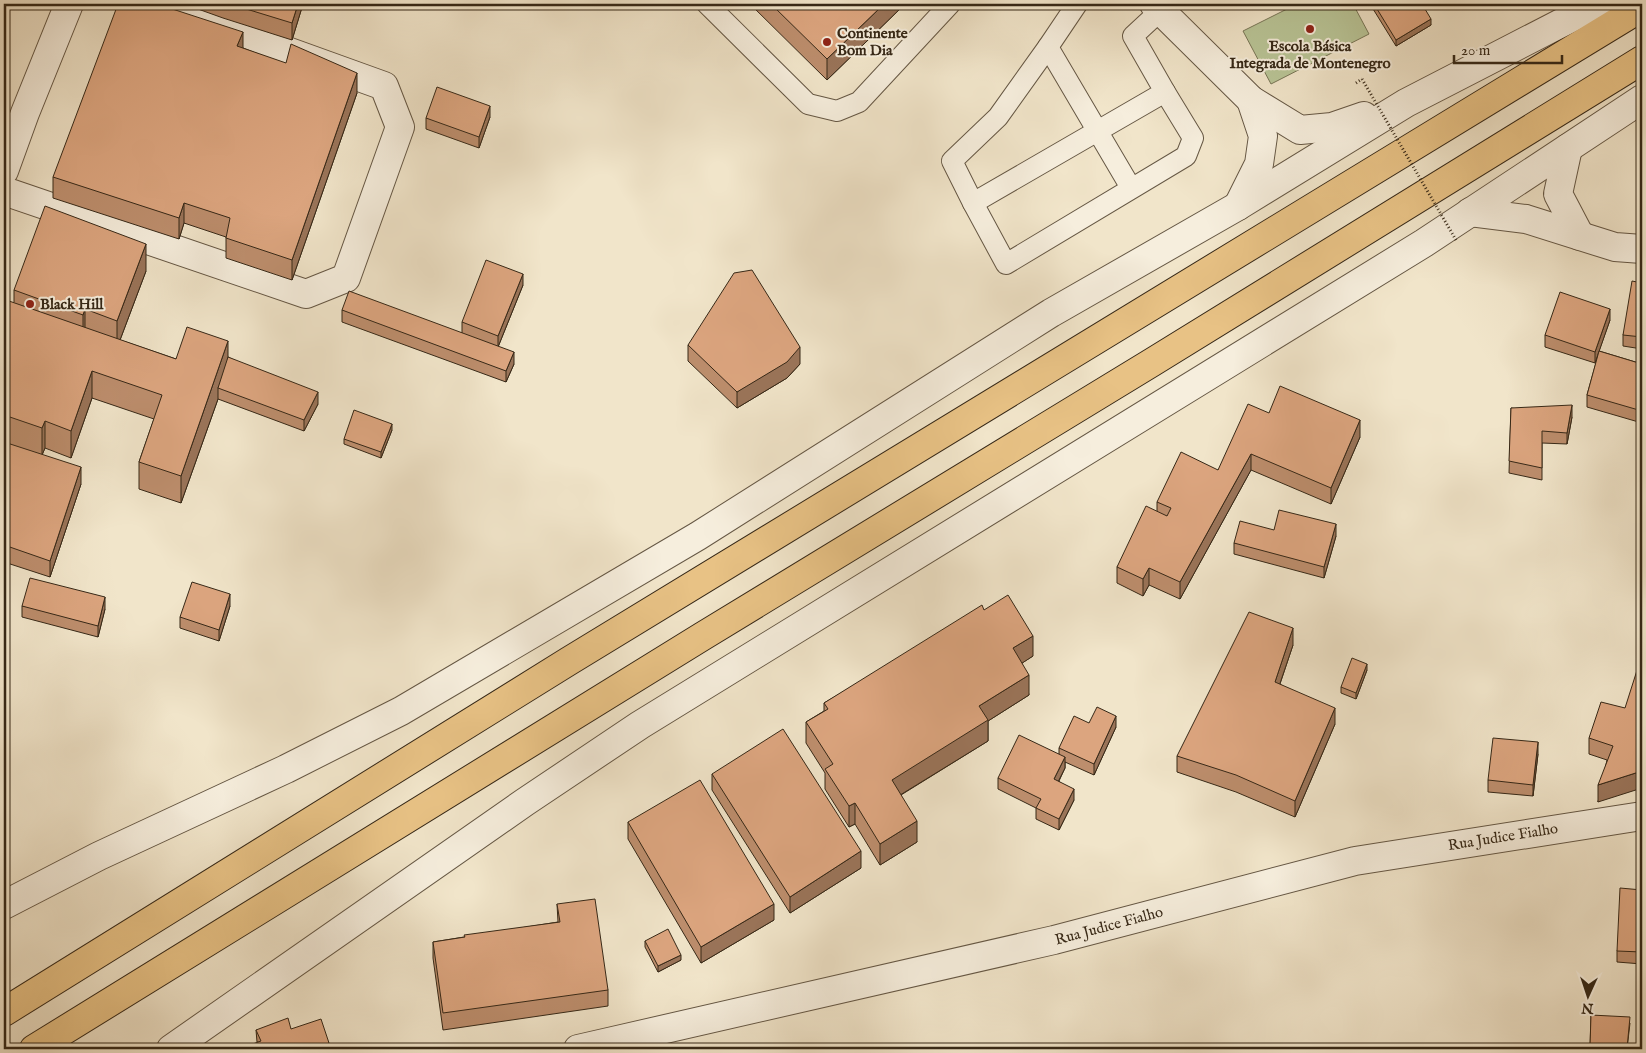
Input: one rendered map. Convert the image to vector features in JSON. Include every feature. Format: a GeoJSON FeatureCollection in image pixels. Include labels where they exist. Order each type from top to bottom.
{"type":"FeatureCollection","features":[{"type":"Feature","properties":{"kind":"main road"},"geometry":{"type":"LineString","coordinates":[[4,1012],[561,666],[1642,6]]}},
{"type":"Feature","properties":{"kind":"main road"},"geometry":{"type":"LineString","coordinates":[[34,1049],[1642,60]]}},
{"type":"Feature","properties":{"kind":"street"},"geometry":{"type":"LineString","coordinates":[[4,171],[14,110],[69,4]]}},
{"type":"Feature","properties":{"kind":"street"},"geometry":{"type":"LineString","coordinates":[[4,191],[306,294],[346,278],[400,127],[384,86],[156,4]]}},
{"type":"Feature","properties":{"kind":"street"},"geometry":{"type":"LineString","coordinates":[[4,905],[99,856],[286,769],[401,711],[698,536],[1051,313],[1238,206],[1406,103],[1598,4]]}},
{"type":"Feature","properties":{"kind":"street"},"geometry":{"type":"LineString","coordinates":[[1158,7],[1251,100],[1300,130],[1332,127],[1406,103]]}},
{"type":"Feature","properties":{"kind":"street"},"geometry":{"type":"LineString","coordinates":[[171,1049],[525,802],[640,725],[1395,260],[1642,99]]}},
{"type":"Feature","properties":{"kind":"street"},"geometry":{"type":"LineString","coordinates":[[1238,206],[1259,164],[1263,136],[1251,100]]}},
{"type":"Feature","properties":{"kind":"street"},"geometry":{"type":"LineString","coordinates":[[1568,148],[1558,194],[1580,236]]}},
{"type":"Feature","properties":{"kind":"street"},"geometry":{"type":"LineString","coordinates":[[1470,212],[1526,219],[1615,247],[1642,249]]}},
{"type":"Feature","properties":{"kind":"street","name":"Rua Judice Fialho"},"geometry":{"type":"LineString","coordinates":[[578,1049],[1054,940],[1355,861],[1642,816]]}},
{"type":"Feature","properties":{"kind":"lane"},"geometry":{"type":"LineString","coordinates":[[707,4],[808,104],[837,111],[859,102],[950,4]]}},
{"type":"Feature","properties":{"kind":"lane"},"geometry":{"type":"LineString","coordinates":[[1077,4],[998,117],[952,161],[1006,264],[1186,156],[1193,138],[1133,36],[1158,7]]}},
{"type":"Feature","properties":{"kind":"lane"},"geometry":{"type":"LineString","coordinates":[[1048,48],[1131,188]]}},
{"type":"Feature","properties":{"kind":"lane"},"geometry":{"type":"LineString","coordinates":[[973,203],[1165,92]]}},
{"type":"Feature","properties":{"kind":"path"},"geometry":{"type":"LineString","coordinates":[[1362,79],[1456,240]]}},
{"type":"Feature","properties":{"kind":"green space"},"geometry":{"type":"Polygon","coordinates":[[[1297,4],[1353,4],[1369,34],[1271,84],[1243,31],[1297,4]]]}},
{"type":"Feature","properties":{"kind":"building"},"geometry":{"type":"Polygon","coordinates":[[[118,4],[157,4],[243,32],[237,46],[286,63],[291,44],[357,73],[292,260],[226,238],[230,218],[184,203],[179,218],[53,177],[118,4]]]}},
{"type":"Feature","properties":{"kind":"building"},"geometry":{"type":"Polygon","coordinates":[[[230,4],[298,4],[292,23],[230,4]]]}},
{"type":"Feature","properties":{"kind":"building"},"geometry":{"type":"Polygon","coordinates":[[[771,4],[884,4],[827,59],[771,4]]]}},
{"type":"Feature","properties":{"kind":"building"},"geometry":{"type":"Polygon","coordinates":[[[1374,4],[1422,4],[1431,19],[1396,40],[1374,4]]]}},
{"type":"Feature","properties":{"kind":"building"},"geometry":{"type":"Polygon","coordinates":[[[437,87],[490,106],[479,137],[426,118],[437,87]]]}},
{"type":"Feature","properties":{"kind":"building"},"geometry":{"type":"Polygon","coordinates":[[[45,206],[146,244],[117,321],[85,309],[83,315],[14,290],[45,206]]]}},
{"type":"Feature","properties":{"kind":"building"},"geometry":{"type":"Polygon","coordinates":[[[486,260],[523,274],[498,336],[462,322],[486,260]]]}},
{"type":"Feature","properties":{"kind":"building"},"geometry":{"type":"Polygon","coordinates":[[[752,270],[800,347],[787,362],[737,392],[688,345],[734,273],[752,270]]]}},
{"type":"Feature","properties":{"kind":"building"},"geometry":{"type":"Polygon","coordinates":[[[1632,281],[1642,283],[1642,337],[1623,335],[1632,281]]]}},
{"type":"Feature","properties":{"kind":"building"},"geometry":{"type":"Polygon","coordinates":[[[349,291],[514,352],[506,371],[342,310],[349,291]]]}},
{"type":"Feature","properties":{"kind":"building"},"geometry":{"type":"Polygon","coordinates":[[[1560,292],[1610,309],[1595,352],[1545,335],[1560,292]]]}},
{"type":"Feature","properties":{"kind":"building"},"geometry":{"type":"Polygon","coordinates":[[[9,301],[176,359],[187,327],[228,341],[181,476],[139,462],[162,395],[92,371],[71,431],[45,421],[42,428],[4,415],[4,315],[9,301]]]}},
{"type":"Feature","properties":{"kind":"building"},"geometry":{"type":"Polygon","coordinates":[[[1599,351],[1642,364],[1642,411],[1587,395],[1599,351]]]}},
{"type":"Feature","properties":{"kind":"building"},"geometry":{"type":"Polygon","coordinates":[[[228,357],[318,392],[304,420],[218,388],[228,357]]]}},
{"type":"Feature","properties":{"kind":"building"},"geometry":{"type":"Polygon","coordinates":[[[1280,386],[1360,420],[1331,488],[1251,454],[1180,582],[1149,568],[1143,579],[1117,567],[1146,506],[1167,516],[1171,508],[1157,502],[1181,452],[1218,470],[1248,404],[1269,413],[1280,386]]]}},
{"type":"Feature","properties":{"kind":"building"},"geometry":{"type":"Polygon","coordinates":[[[1572,405],[1567,433],[1542,431],[1542,468],[1509,461],[1511,408],[1572,405]]]}},
{"type":"Feature","properties":{"kind":"building"},"geometry":{"type":"Polygon","coordinates":[[[354,410],[392,424],[381,452],[344,439],[354,410]]]}},
{"type":"Feature","properties":{"kind":"building"},"geometry":{"type":"Polygon","coordinates":[[[4,442],[81,467],[50,561],[4,545],[4,442]]]}},
{"type":"Feature","properties":{"kind":"building"},"geometry":{"type":"Polygon","coordinates":[[[1279,510],[1336,524],[1324,567],[1234,543],[1240,521],[1274,530],[1279,510]]]}},
{"type":"Feature","properties":{"kind":"building"},"geometry":{"type":"Polygon","coordinates":[[[30,578],[105,597],[98,626],[22,606],[30,578]]]}},
{"type":"Feature","properties":{"kind":"building"},"geometry":{"type":"Polygon","coordinates":[[[192,582],[230,594],[219,630],[180,617],[192,582]]]}},
{"type":"Feature","properties":{"kind":"building"},"geometry":{"type":"Polygon","coordinates":[[[1008,595],[1033,636],[1013,648],[1029,675],[979,706],[988,720],[892,780],[917,821],[880,844],[855,803],[849,806],[825,769],[833,764],[806,722],[828,709],[824,703],[982,605],[984,610],[1008,595]]]}},
{"type":"Feature","properties":{"kind":"building"},"geometry":{"type":"Polygon","coordinates":[[[1249,612],[1293,628],[1275,682],[1335,708],[1295,801],[1236,775],[1177,756],[1249,612]]]}},
{"type":"Feature","properties":{"kind":"building"},"geometry":{"type":"Polygon","coordinates":[[[1352,658],[1367,664],[1356,693],[1341,687],[1352,658]]]}},
{"type":"Feature","properties":{"kind":"building"},"geometry":{"type":"Polygon","coordinates":[[[1639,664],[1642,664],[1642,771],[1598,785],[1613,746],[1589,738],[1601,702],[1625,708],[1639,664]]]}},
{"type":"Feature","properties":{"kind":"building"},"geometry":{"type":"Polygon","coordinates":[[[1097,707],[1116,716],[1094,764],[1059,748],[1074,716],[1089,723],[1097,707]]]}},
{"type":"Feature","properties":{"kind":"building"},"geometry":{"type":"Polygon","coordinates":[[[783,729],[861,851],[790,897],[712,774],[783,729]]]}},
{"type":"Feature","properties":{"kind":"building"},"geometry":{"type":"Polygon","coordinates":[[[1019,735],[1065,757],[1054,779],[1074,789],[1059,819],[1036,808],[1041,799],[998,778],[1019,735]]]}},
{"type":"Feature","properties":{"kind":"building"},"geometry":{"type":"Polygon","coordinates":[[[1493,738],[1538,742],[1533,785],[1488,780],[1493,738]]]}},
{"type":"Feature","properties":{"kind":"building"},"geometry":{"type":"Polygon","coordinates":[[[700,780],[774,904],[701,947],[628,822],[700,780]]]}},
{"type":"Feature","properties":{"kind":"building"},"geometry":{"type":"Polygon","coordinates":[[[1620,888],[1642,890],[1642,952],[1617,951],[1620,888]]]}},
{"type":"Feature","properties":{"kind":"building"},"geometry":{"type":"Polygon","coordinates":[[[595,899],[608,990],[443,1013],[433,942],[465,937],[464,935],[560,922],[557,904],[595,899]]]}},
{"type":"Feature","properties":{"kind":"building"},"geometry":{"type":"Polygon","coordinates":[[[668,929],[681,955],[658,966],[645,941],[668,929]]]}},
{"type":"Feature","properties":{"kind":"building"},"geometry":{"type":"Polygon","coordinates":[[[1591,1015],[1630,1017],[1627,1048],[1590,1046],[1591,1015]]]}},
{"type":"Feature","properties":{"kind":"building"},"geometry":{"type":"Polygon","coordinates":[[[288,1018],[291,1029],[321,1019],[329,1043],[314,1049],[239,1049],[261,1041],[256,1030],[288,1018]]]}},
{"type":"Feature","properties":{"kind":"place","name":"Escola Básica Integrada de Montenegro"},"geometry":{"type":"Point","coordinates":[1310,29]}},
{"type":"Feature","properties":{"kind":"place","name":"Continente Bom Dia"},"geometry":{"type":"Point","coordinates":[827,42]}},
{"type":"Feature","properties":{"kind":"place","name":"Black Hill"},"geometry":{"type":"Point","coordinates":[30,304]}}]}
